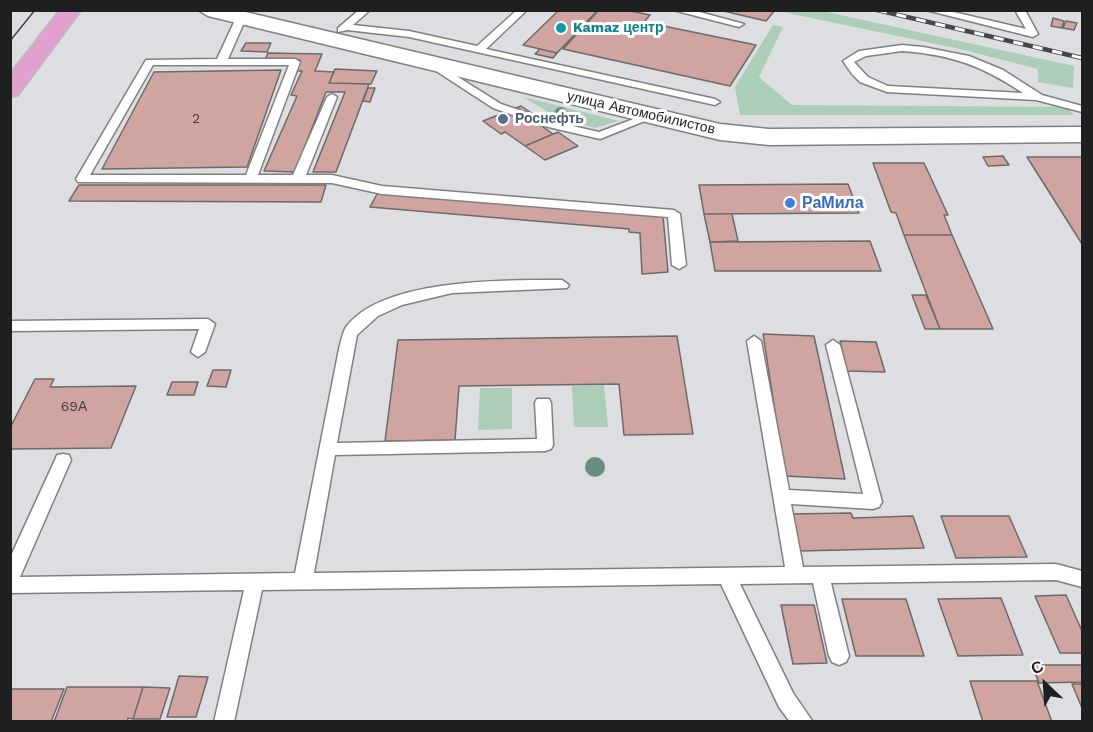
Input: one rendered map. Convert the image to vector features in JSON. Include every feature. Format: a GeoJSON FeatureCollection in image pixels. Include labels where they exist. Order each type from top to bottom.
{"type":"FeatureCollection","features":[{"type":"Feature","properties":{"kind":"main road"},"geometry":{"type":"LineString","coordinates":[[10,90],[71,10]]}},
{"type":"Feature","properties":{"kind":"street","name":"улица Автомобилистов"},"geometry":{"type":"LineString","coordinates":[[208,10],[241,18],[337,33],[431,63],[720,132],[769,137],[1083,135]]}},
{"type":"Feature","properties":{"kind":"lane"},"geometry":{"type":"LineString","coordinates":[[337,33],[366,10]]}},
{"type":"Feature","properties":{"kind":"lane"},"geometry":{"type":"LineString","coordinates":[[479,50],[523,10]]}},
{"type":"Feature","properties":{"kind":"lane"},"geometry":{"type":"LineString","coordinates":[[677,10],[739,24]]}},
{"type":"Feature","properties":{"kind":"lane"},"geometry":{"type":"LineString","coordinates":[[930,10],[1033,34],[1020,10]]}},
{"type":"Feature","properties":{"kind":"lane"},"geometry":{"type":"LineString","coordinates":[[221,62],[241,18]]}},
{"type":"Feature","properties":{"kind":"lane"},"geometry":{"type":"LineString","coordinates":[[337,33],[409,34],[715,102]]}},
{"type":"Feature","properties":{"kind":"lane"},"geometry":{"type":"LineString","coordinates":[[1038,97],[999,72],[966,58],[934,52],[883,49],[860,52],[848,61],[854,72],[867,82],[887,89],[1038,97],[1083,109]]}},
{"type":"Feature","properties":{"kind":"lane"},"geometry":{"type":"LineString","coordinates":[[251,179],[295,62],[150,62],[82,179],[251,179],[332,179],[382,190],[674,214],[679,265]]}},
{"type":"Feature","properties":{"kind":"lane"},"geometry":{"type":"LineString","coordinates":[[431,63],[497,106],[548,124],[600,136],[651,116]]}},
{"type":"Feature","properties":{"kind":"lane"},"geometry":{"type":"LineString","coordinates":[[298,179],[332,97]]}},
{"type":"Feature","properties":{"kind":"lane"},"geometry":{"type":"LineString","coordinates":[[303,582],[352,329],[375,312],[412,296],[478,285],[562,285]]}},
{"type":"Feature","properties":{"kind":"lane"},"geometry":{"type":"LineString","coordinates":[[10,326],[208,324],[198,352]]}},
{"type":"Feature","properties":{"kind":"lane"},"geometry":{"type":"LineString","coordinates":[[754,341],[795,575]]}},
{"type":"Feature","properties":{"kind":"lane"},"geometry":{"type":"LineString","coordinates":[[781,497],[873,502],[833,345]]}},
{"type":"Feature","properties":{"kind":"lane"},"geometry":{"type":"LineString","coordinates":[[329,449],[545,445],[543,404]]}},
{"type":"Feature","properties":{"kind":"lane"},"geometry":{"type":"LineString","coordinates":[[10,579],[63,460]]}},
{"type":"Feature","properties":{"kind":"lane"},"geometry":{"type":"LineString","coordinates":[[10,585],[1056,572],[1083,579]]}},
{"type":"Feature","properties":{"kind":"lane"},"geometry":{"type":"LineString","coordinates":[[820,575],[839,656]]}},
{"type":"Feature","properties":{"kind":"lane"},"geometry":{"type":"LineString","coordinates":[[727,577],[786,700],[803,722]]}},
{"type":"Feature","properties":{"kind":"lane"},"geometry":{"type":"LineString","coordinates":[[224,722],[255,582]]}},
{"type":"Feature","properties":{"kind":"green space"},"geometry":{"type":"Polygon","coordinates":[[[778,11],[822,11],[1074,66],[1073,88],[1038,82],[1038,69],[960,49],[778,11]]]}},
{"type":"Feature","properties":{"kind":"green space"},"geometry":{"type":"Polygon","coordinates":[[[773,25],[783,27],[759,77],[792,105],[1066,107],[1074,115],[740,115],[735,87],[773,25]]]}},
{"type":"Feature","properties":{"kind":"green space"},"geometry":{"type":"Polygon","coordinates":[[[523,97],[619,121],[595,128],[553,115],[523,97]]]}},
{"type":"Feature","properties":{"kind":"green space"},"geometry":{"type":"Polygon","coordinates":[[[604,385],[608,427],[574,427],[572,386],[604,385]]]}},
{"type":"Feature","properties":{"kind":"green space"},"geometry":{"type":"Polygon","coordinates":[[[480,388],[512,388],[512,429],[478,430],[480,388]]]}},
{"type":"Feature","properties":{"kind":"building","name":"Kamaz центр"},"geometry":{"type":"Polygon","coordinates":[[[559,10],[598,10],[557,53],[523,45],[559,10]]]}},
{"type":"Feature","properties":{"kind":"building"},"geometry":{"type":"Polygon","coordinates":[[[599,10],[626,10],[650,15],[644,22],[756,45],[730,86],[563,49],[599,10]]]}},
{"type":"Feature","properties":{"kind":"building"},"geometry":{"type":"Polygon","coordinates":[[[719,10],[775,10],[766,21],[719,10]]]}},
{"type":"Feature","properties":{"kind":"building"},"geometry":{"type":"Polygon","coordinates":[[[1053,18],[1064,21],[1062,28],[1051,26],[1053,18]]]}},
{"type":"Feature","properties":{"kind":"building"},"geometry":{"type":"Polygon","coordinates":[[[1066,21],[1077,23],[1074,30],[1063,28],[1066,21]]]}},
{"type":"Feature","properties":{"kind":"building"},"geometry":{"type":"Polygon","coordinates":[[[246,43],[271,43],[267,52],[241,51],[246,43]]]}},
{"type":"Feature","properties":{"kind":"building"},"geometry":{"type":"Polygon","coordinates":[[[540,49],[557,53],[553,58],[535,54],[540,49]]]}},
{"type":"Feature","properties":{"kind":"building"},"geometry":{"type":"Polygon","coordinates":[[[268,53],[322,54],[315,71],[334,72],[329,83],[369,84],[336,172],[313,172],[345,92],[326,92],[295,172],[264,171],[297,96],[291,95],[302,71],[295,71],[300,60],[265,60],[268,53]]]}},
{"type":"Feature","properties":{"kind":"building"},"geometry":{"type":"Polygon","coordinates":[[[335,69],[377,71],[371,84],[329,83],[335,69]]]}},
{"type":"Feature","properties":{"kind":"building"},"geometry":{"type":"Polygon","coordinates":[[[281,70],[247,167],[102,169],[154,72],[281,70]]]}},
{"type":"Feature","properties":{"kind":"building"},"geometry":{"type":"Polygon","coordinates":[[[368,88],[375,88],[370,102],[363,101],[368,88]]]}},
{"type":"Feature","properties":{"kind":"building"},"geometry":{"type":"Polygon","coordinates":[[[521,106],[539,118],[533,120],[553,134],[525,146],[505,132],[501,134],[483,121],[521,106]]]}},
{"type":"Feature","properties":{"kind":"building"},"geometry":{"type":"Polygon","coordinates":[[[558,132],[578,146],[545,160],[525,146],[558,132]]]}},
{"type":"Feature","properties":{"kind":"building"},"geometry":{"type":"Polygon","coordinates":[[[1003,156],[1009,165],[988,166],[983,157],[1003,156]]]}},
{"type":"Feature","properties":{"kind":"building"},"geometry":{"type":"Polygon","coordinates":[[[1027,157],[1082,157],[1082,244],[1027,157]]]}},
{"type":"Feature","properties":{"kind":"building"},"geometry":{"type":"Polygon","coordinates":[[[873,163],[924,163],[948,215],[944,215],[952,235],[904,235],[896,213],[891,212],[873,163]]]}},
{"type":"Feature","properties":{"kind":"building"},"geometry":{"type":"Polygon","coordinates":[[[848,184],[859,213],[704,214],[699,185],[848,184]]]}},
{"type":"Feature","properties":{"kind":"building"},"geometry":{"type":"Polygon","coordinates":[[[79,185],[326,185],[321,202],[69,201],[79,185]]]}},
{"type":"Feature","properties":{"kind":"building"},"geometry":{"type":"Polygon","coordinates":[[[377,194],[663,216],[668,272],[642,274],[640,233],[629,232],[629,229],[370,207],[377,194]]]}},
{"type":"Feature","properties":{"kind":"building"},"geometry":{"type":"Polygon","coordinates":[[[704,214],[732,214],[738,241],[710,242],[704,214]]]}},
{"type":"Feature","properties":{"kind":"building"},"geometry":{"type":"Polygon","coordinates":[[[904,235],[952,235],[993,329],[940,329],[904,235]]]}},
{"type":"Feature","properties":{"kind":"building"},"geometry":{"type":"Polygon","coordinates":[[[870,241],[881,271],[715,271],[710,242],[870,241]]]}},
{"type":"Feature","properties":{"kind":"building"},"geometry":{"type":"Polygon","coordinates":[[[912,295],[926,295],[940,329],[925,329],[912,295]]]}},
{"type":"Feature","properties":{"kind":"building"},"geometry":{"type":"Polygon","coordinates":[[[763,334],[814,336],[845,479],[785,476],[763,334]]]}},
{"type":"Feature","properties":{"kind":"building"},"geometry":{"type":"Polygon","coordinates":[[[677,336],[693,434],[624,435],[619,384],[459,386],[455,440],[385,441],[398,340],[677,336]]]}},
{"type":"Feature","properties":{"kind":"building"},"geometry":{"type":"Polygon","coordinates":[[[840,341],[876,342],[885,372],[847,371],[840,341]]]}},
{"type":"Feature","properties":{"kind":"building"},"geometry":{"type":"Polygon","coordinates":[[[213,370],[231,370],[226,387],[207,386],[213,370]]]}},
{"type":"Feature","properties":{"kind":"building"},"geometry":{"type":"Polygon","coordinates":[[[35,379],[54,379],[50,387],[136,386],[111,448],[10,449],[10,428],[35,379]]]}},
{"type":"Feature","properties":{"kind":"building"},"geometry":{"type":"Polygon","coordinates":[[[172,382],[198,382],[194,395],[167,395],[172,382]]]}},
{"type":"Feature","properties":{"kind":"building"},"geometry":{"type":"Polygon","coordinates":[[[851,513],[853,518],[913,516],[924,548],[799,551],[790,514],[851,513]]]}},
{"type":"Feature","properties":{"kind":"building"},"geometry":{"type":"Polygon","coordinates":[[[941,516],[1009,516],[1027,557],[956,558],[941,516]]]}},
{"type":"Feature","properties":{"kind":"building"},"geometry":{"type":"Polygon","coordinates":[[[1066,595],[1082,631],[1082,653],[1060,653],[1035,596],[1066,595]]]}},
{"type":"Feature","properties":{"kind":"building"},"geometry":{"type":"Polygon","coordinates":[[[1001,598],[1023,655],[958,656],[938,599],[1001,598]]]}},
{"type":"Feature","properties":{"kind":"building"},"geometry":{"type":"Polygon","coordinates":[[[842,599],[906,599],[924,656],[856,656],[842,599]]]}},
{"type":"Feature","properties":{"kind":"building"},"geometry":{"type":"Polygon","coordinates":[[[781,605],[814,605],[827,663],[793,664],[781,605]]]}},
{"type":"Feature","properties":{"kind":"building"},"geometry":{"type":"Polygon","coordinates":[[[1032,665],[1082,665],[1082,682],[1039,683],[1032,665]]]}},
{"type":"Feature","properties":{"kind":"building"},"geometry":{"type":"Polygon","coordinates":[[[179,676],[208,677],[196,717],[167,717],[179,676]]]}},
{"type":"Feature","properties":{"kind":"building"},"geometry":{"type":"Polygon","coordinates":[[[970,681],[1037,681],[1052,722],[983,722],[970,681]]]}},
{"type":"Feature","properties":{"kind":"building"},"geometry":{"type":"Polygon","coordinates":[[[1072,684],[1082,684],[1082,708],[1072,684]]]}},
{"type":"Feature","properties":{"kind":"building"},"geometry":{"type":"Polygon","coordinates":[[[67,687],[143,687],[133,719],[128,718],[127,722],[54,722],[67,687]]]}},
{"type":"Feature","properties":{"kind":"building"},"geometry":{"type":"Polygon","coordinates":[[[143,687],[170,688],[160,719],[133,719],[143,687]]]}},
{"type":"Feature","properties":{"kind":"building"},"geometry":{"type":"Polygon","coordinates":[[[10,689],[64,689],[51,722],[10,722],[10,689]]]}},
{"type":"Feature","properties":{"kind":"tram line"},"geometry":{"type":"LineString","coordinates":[[10,41],[35,10]]}},
{"type":"Feature","properties":{"kind":"railway"},"geometry":{"type":"LineString","coordinates":[[877,10],[1082,58]]}},
{"type":"Feature","properties":{"kind":"place","name":"Kamaz центр"},"geometry":{"type":"Point","coordinates":[561,28]}},
{"type":"Feature","properties":{"kind":"place","name":"Роснефть"},"geometry":{"type":"Point","coordinates":[503,119]}},
{"type":"Feature","properties":{"kind":"place","name":"РаМила"},"geometry":{"type":"Point","coordinates":[790,203]}}]}
